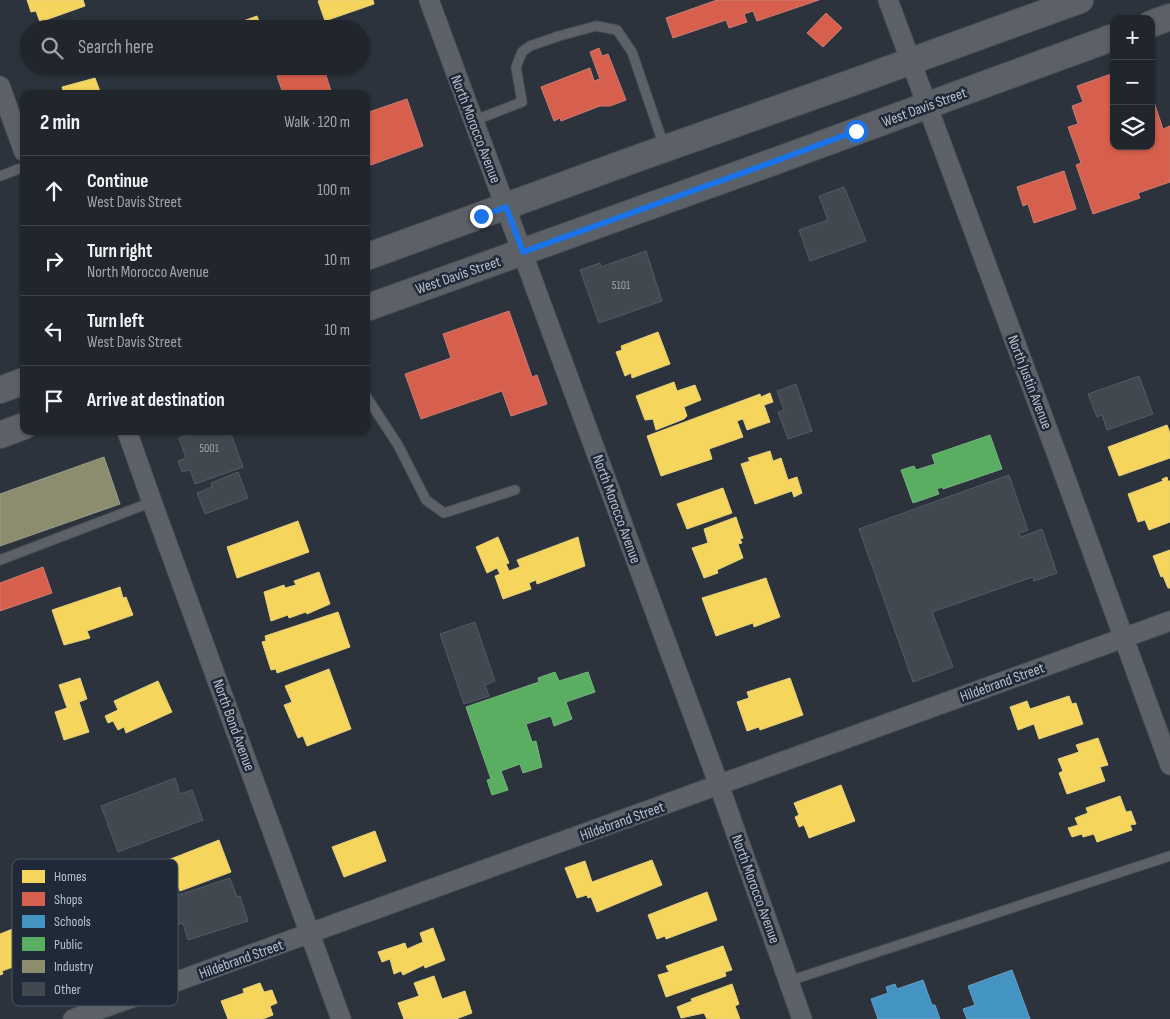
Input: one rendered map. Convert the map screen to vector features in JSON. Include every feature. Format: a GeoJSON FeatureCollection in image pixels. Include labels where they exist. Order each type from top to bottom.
{"type":"FeatureCollection","features":[{"type":"Feature","properties":{"kind":"main road"},"geometry":{"type":"LineString","coordinates":[[370,257],[665,148],[1080,0]]}},
{"type":"Feature","properties":{"kind":"main road"},"geometry":{"type":"LineString","coordinates":[[1155,23],[1170,17]]}},
{"type":"Feature","properties":{"kind":"main road","name":"West Davis Street"},"geometry":{"type":"LineString","coordinates":[[370,307],[1110,38]]}},
{"type":"Feature","properties":{"kind":"main road"},"geometry":{"type":"LineString","coordinates":[[0,390],[20,382]]}},
{"type":"Feature","properties":{"kind":"main road"},"geometry":{"type":"LineString","coordinates":[[0,435],[20,428]]}},
{"type":"Feature","properties":{"kind":"street","name":"North Morocco Avenue"},"geometry":{"type":"LineString","coordinates":[[428,0],[719,785],[802,1019]]}},
{"type":"Feature","properties":{"kind":"street","name":"North Justin Avenue"},"geometry":{"type":"LineString","coordinates":[[888,0],[1170,765]]}},
{"type":"Feature","properties":{"kind":"street"},"geometry":{"type":"LineString","coordinates":[[0,86],[20,141]]}},
{"type":"Feature","properties":{"kind":"street","name":"North Bond Avenue"},"geometry":{"type":"LineString","coordinates":[[128,435],[341,1019]]}},
{"type":"Feature","properties":{"kind":"street","name":"Hildebrand Street"},"geometry":{"type":"LineString","coordinates":[[178,981],[1170,621]]}},
{"type":"Feature","properties":{"kind":"street","name":"Hildebrand Street"},"geometry":{"type":"LineString","coordinates":[[73,1019],[109,1006]]}},
{"type":"Feature","properties":{"kind":"lane"},"geometry":{"type":"LineString","coordinates":[[473,121],[522,102],[516,67],[522,52],[530,46],[596,26],[617,30],[632,52],[665,148]]}},
{"type":"Feature","properties":{"kind":"lane"},"geometry":{"type":"LineString","coordinates":[[0,176],[20,168]]}},
{"type":"Feature","properties":{"kind":"lane"},"geometry":{"type":"LineString","coordinates":[[370,402],[398,445],[426,500],[444,513],[515,490]]}},
{"type":"Feature","properties":{"kind":"lane"},"geometry":{"type":"LineString","coordinates":[[0,560],[152,502]]}},
{"type":"Feature","properties":{"kind":"lane"},"geometry":{"type":"LineString","coordinates":[[789,981],[1170,856]]}},
{"type":"Feature","properties":{"kind":"building: Homes"},"geometry":{"type":"Polygon","coordinates":[[[27,0],[83,0],[85,6],[46,20],[39,20],[36,11],[31,12],[27,0]]]}},
{"type":"Feature","properties":{"kind":"building: Homes"},"geometry":{"type":"Polygon","coordinates":[[[373,0],[374,4],[325,20],[318,1],[373,0]]]}},
{"type":"Feature","properties":{"kind":"building: Homes"},"geometry":{"type":"Polygon","coordinates":[[[257,16],[259,20],[246,20],[257,16]]]}},
{"type":"Feature","properties":{"kind":"building: Homes"},"geometry":{"type":"Polygon","coordinates":[[[95,78],[100,90],[63,90],[62,87],[95,78]]]}},
{"type":"Feature","properties":{"kind":"building: Homes"},"geometry":{"type":"Polygon","coordinates":[[[658,332],[670,364],[632,378],[631,373],[625,376],[616,352],[622,350],[621,346],[658,332]]]}},
{"type":"Feature","properties":{"kind":"building: Homes"},"geometry":{"type":"Polygon","coordinates":[[[674,382],[677,391],[695,385],[701,400],[684,407],[687,416],[684,419],[656,430],[653,419],[645,420],[636,396],[674,382]]]}},
{"type":"Feature","properties":{"kind":"building: Homes"},"geometry":{"type":"Polygon","coordinates":[[[770,393],[773,402],[764,405],[770,422],[747,430],[743,419],[737,421],[743,437],[709,449],[712,459],[661,476],[647,436],[760,394],[761,397],[770,393]]]}},
{"type":"Feature","properties":{"kind":"building: Homes"},"geometry":{"type":"Polygon","coordinates":[[[1167,425],[1170,433],[1170,458],[1119,476],[1108,447],[1167,425]]]}},
{"type":"Feature","properties":{"kind":"building: Homes"},"geometry":{"type":"Polygon","coordinates":[[[770,451],[773,461],[781,458],[788,480],[797,477],[802,493],[794,497],[792,491],[755,504],[741,464],[750,461],[748,458],[770,451]]]}},
{"type":"Feature","properties":{"kind":"building: Homes"},"geometry":{"type":"Polygon","coordinates":[[[1167,477],[1168,481],[1170,481],[1170,522],[1149,530],[1145,520],[1138,522],[1128,494],[1163,481],[1162,479],[1167,477]]]}},
{"type":"Feature","properties":{"kind":"building: Homes"},"geometry":{"type":"Polygon","coordinates":[[[723,488],[732,513],[687,529],[677,504],[723,488]]]}},
{"type":"Feature","properties":{"kind":"building: Homes"},"geometry":{"type":"Polygon","coordinates":[[[736,517],[743,538],[740,539],[742,543],[738,544],[743,558],[717,570],[718,573],[704,578],[692,548],[708,543],[704,529],[736,517]]]}},
{"type":"Feature","properties":{"kind":"building: Homes"},"geometry":{"type":"Polygon","coordinates":[[[298,521],[309,552],[237,578],[227,547],[298,521]]]}},
{"type":"Feature","properties":{"kind":"building: Homes"},"geometry":{"type":"Polygon","coordinates":[[[498,537],[509,563],[506,564],[509,571],[520,567],[517,560],[578,537],[585,566],[537,584],[536,580],[529,583],[531,589],[503,599],[495,576],[500,574],[497,568],[487,573],[476,547],[498,537]]]}},
{"type":"Feature","properties":{"kind":"building: Homes"},"geometry":{"type":"Polygon","coordinates":[[[1170,550],[1170,588],[1168,588],[1163,576],[1161,577],[1153,556],[1170,550]]]}},
{"type":"Feature","properties":{"kind":"building: Homes"},"geometry":{"type":"Polygon","coordinates":[[[319,572],[330,604],[307,614],[306,612],[289,618],[288,615],[271,621],[264,592],[284,585],[285,588],[296,585],[294,581],[319,572]]]}},
{"type":"Feature","properties":{"kind":"building: Homes"},"geometry":{"type":"Polygon","coordinates":[[[766,578],[780,617],[754,627],[753,623],[716,636],[702,598],[766,578]]]}},
{"type":"Feature","properties":{"kind":"building: Homes"},"geometry":{"type":"Polygon","coordinates":[[[120,587],[123,598],[126,597],[133,615],[87,631],[90,638],[64,645],[52,610],[120,587]]]}},
{"type":"Feature","properties":{"kind":"building: Homes"},"geometry":{"type":"Polygon","coordinates":[[[338,612],[350,647],[277,673],[276,669],[271,670],[262,642],[266,641],[265,636],[338,612]]]}},
{"type":"Feature","properties":{"kind":"building: Homes"},"geometry":{"type":"Polygon","coordinates":[[[329,669],[351,729],[307,746],[303,736],[298,738],[284,705],[292,702],[285,686],[329,669]]]}},
{"type":"Feature","properties":{"kind":"building: Homes"},"geometry":{"type":"Polygon","coordinates":[[[80,678],[87,699],[79,702],[89,732],[64,740],[55,712],[67,708],[59,685],[80,678]]]}},
{"type":"Feature","properties":{"kind":"building: Homes"},"geometry":{"type":"Polygon","coordinates":[[[790,678],[803,715],[760,730],[759,727],[747,731],[737,702],[749,698],[747,692],[790,678]]]}},
{"type":"Feature","properties":{"kind":"building: Homes"},"geometry":{"type":"Polygon","coordinates":[[[158,681],[172,712],[126,733],[124,727],[118,730],[113,721],[108,723],[105,716],[118,710],[114,701],[158,681]]]}},
{"type":"Feature","properties":{"kind":"building: Homes"},"geometry":{"type":"Polygon","coordinates":[[[1069,696],[1072,704],[1076,703],[1083,724],[1039,739],[1034,724],[1018,730],[1010,707],[1027,701],[1030,709],[1069,696]]]}},
{"type":"Feature","properties":{"kind":"building: Homes"},"geometry":{"type":"Polygon","coordinates":[[[1098,738],[1108,765],[1100,767],[1105,781],[1067,794],[1059,773],[1063,771],[1058,759],[1079,752],[1076,745],[1098,738]]]}},
{"type":"Feature","properties":{"kind":"building: Homes"},"geometry":{"type":"Polygon","coordinates":[[[841,785],[855,821],[809,838],[804,825],[799,827],[795,817],[799,815],[794,803],[841,785]]]}},
{"type":"Feature","properties":{"kind":"building: Homes"},"geometry":{"type":"Polygon","coordinates":[[[1120,796],[1126,812],[1131,811],[1136,824],[1130,825],[1132,830],[1097,842],[1094,834],[1083,837],[1082,834],[1072,837],[1068,828],[1078,825],[1075,818],[1088,813],[1086,808],[1120,796]]]}},
{"type":"Feature","properties":{"kind":"building: Homes"},"geometry":{"type":"Polygon","coordinates":[[[375,831],[386,861],[344,877],[332,847],[375,831]]]}},
{"type":"Feature","properties":{"kind":"building: Homes"},"geometry":{"type":"Polygon","coordinates":[[[219,840],[231,872],[180,891],[178,886],[178,859],[171,859],[219,840]]]}},
{"type":"Feature","properties":{"kind":"building: Homes"},"geometry":{"type":"Polygon","coordinates":[[[652,860],[662,885],[597,912],[591,897],[588,898],[587,895],[577,898],[565,868],[585,861],[592,882],[652,860]]]}},
{"type":"Feature","properties":{"kind":"building: Homes"},"geometry":{"type":"Polygon","coordinates":[[[707,892],[717,920],[666,939],[665,936],[657,939],[648,915],[707,892]]]}},
{"type":"Feature","properties":{"kind":"building: Homes"},"geometry":{"type":"Polygon","coordinates":[[[433,928],[445,960],[425,968],[424,965],[403,975],[401,971],[394,974],[390,959],[382,962],[378,952],[405,943],[407,949],[423,942],[420,933],[433,928]]]}},
{"type":"Feature","properties":{"kind":"building: Homes"},"geometry":{"type":"Polygon","coordinates":[[[12,929],[12,967],[2,971],[3,974],[0,975],[0,934],[12,929]]]}},
{"type":"Feature","properties":{"kind":"building: Homes"},"geometry":{"type":"Polygon","coordinates":[[[723,946],[732,970],[725,972],[726,976],[666,997],[658,975],[669,972],[666,966],[723,946]]]}},
{"type":"Feature","properties":{"kind":"building: Homes"},"geometry":{"type":"Polygon","coordinates":[[[434,976],[442,999],[465,991],[472,1013],[456,1019],[404,1019],[398,1003],[419,996],[414,983],[434,976]]]}},
{"type":"Feature","properties":{"kind":"building: Homes"},"geometry":{"type":"Polygon","coordinates":[[[260,983],[264,992],[272,990],[277,1003],[270,1006],[273,1015],[263,1019],[228,1019],[221,1001],[244,993],[243,989],[260,983]]]}},
{"type":"Feature","properties":{"kind":"building: Homes"},"geometry":{"type":"Polygon","coordinates":[[[732,984],[739,1004],[735,1006],[740,1019],[707,1019],[704,1013],[681,1018],[677,1007],[692,1001],[691,999],[732,984]]]}},
{"type":"Feature","properties":{"kind":"building: Shops"},"geometry":{"type":"Polygon","coordinates":[[[717,0],[819,0],[757,21],[753,11],[744,14],[747,22],[729,28],[726,20],[673,38],[666,18],[717,0]]]}},
{"type":"Feature","properties":{"kind":"building: Shops"},"geometry":{"type":"Polygon","coordinates":[[[826,13],[842,28],[823,47],[807,33],[826,13]]]}},
{"type":"Feature","properties":{"kind":"building: Shops"},"geometry":{"type":"Polygon","coordinates":[[[599,48],[602,56],[608,54],[626,100],[610,106],[600,106],[561,121],[560,118],[554,121],[541,87],[590,68],[594,81],[600,79],[590,52],[599,48]]]}},
{"type":"Feature","properties":{"kind":"building: Shops"},"geometry":{"type":"Polygon","coordinates":[[[1110,74],[1110,150],[1155,150],[1155,105],[1163,129],[1170,126],[1170,182],[1138,193],[1140,198],[1093,214],[1076,165],[1081,163],[1068,127],[1078,124],[1072,106],[1083,102],[1077,86],[1110,74]]]}},
{"type":"Feature","properties":{"kind":"building: Shops"},"geometry":{"type":"Polygon","coordinates":[[[326,75],[331,90],[282,90],[277,76],[326,75]]]}},
{"type":"Feature","properties":{"kind":"building: Shops"},"geometry":{"type":"Polygon","coordinates":[[[407,99],[423,146],[371,165],[370,112],[407,99]]]}},
{"type":"Feature","properties":{"kind":"building: Shops"},"geometry":{"type":"Polygon","coordinates":[[[1064,171],[1076,209],[1034,223],[1028,204],[1023,206],[1017,187],[1064,171]]]}},
{"type":"Feature","properties":{"kind":"building: Shops"},"geometry":{"type":"Polygon","coordinates":[[[509,311],[532,377],[537,375],[547,404],[511,416],[502,391],[421,419],[405,374],[451,358],[443,334],[509,311]]]}},
{"type":"Feature","properties":{"kind":"building: Shops"},"geometry":{"type":"Polygon","coordinates":[[[43,567],[52,593],[0,611],[0,583],[43,567]]]}},
{"type":"Feature","properties":{"kind":"building: Schools"},"geometry":{"type":"Polygon","coordinates":[[[1012,970],[1030,1019],[967,1019],[963,1009],[975,1005],[968,986],[1012,970]]]}},
{"type":"Feature","properties":{"kind":"building: Schools"},"geometry":{"type":"Polygon","coordinates":[[[923,980],[932,1005],[935,1005],[940,1019],[878,1019],[871,999],[888,993],[886,987],[895,984],[897,989],[923,980]]]}},
{"type":"Feature","properties":{"kind":"building: Public"},"geometry":{"type":"Polygon","coordinates":[[[990,435],[1002,469],[943,489],[942,487],[937,489],[939,494],[913,503],[901,470],[914,466],[916,470],[935,464],[932,455],[990,435]]]}},
{"type":"Feature","properties":{"kind":"building: Public"},"geometry":{"type":"Polygon","coordinates":[[[555,672],[559,681],[588,672],[595,692],[566,702],[572,719],[554,726],[551,716],[526,724],[532,742],[536,741],[542,767],[523,773],[520,764],[501,771],[508,790],[492,795],[487,780],[491,779],[466,707],[539,682],[538,678],[555,672]]]}},
{"type":"Feature","properties":{"kind":"building: Industry"},"geometry":{"type":"Polygon","coordinates":[[[104,457],[120,504],[0,546],[0,494],[104,457]]]}},
{"type":"Feature","properties":{"kind":"building: Other"},"geometry":{"type":"Polygon","coordinates":[[[844,187],[866,241],[810,261],[799,230],[828,220],[819,196],[844,187]]]}},
{"type":"Feature","properties":{"kind":"building: Other"},"geometry":{"type":"Polygon","coordinates":[[[646,251],[662,301],[599,323],[580,270],[600,263],[601,267],[646,251]]]}},
{"type":"Feature","properties":{"kind":"building: Other"},"geometry":{"type":"Polygon","coordinates":[[[1139,376],[1153,414],[1107,430],[1102,415],[1097,417],[1088,394],[1139,376]]]}},
{"type":"Feature","properties":{"kind":"building: Other"},"geometry":{"type":"Polygon","coordinates":[[[796,384],[812,431],[788,439],[778,412],[784,410],[777,391],[796,384]]]}},
{"type":"Feature","properties":{"kind":"building: Other"},"geometry":{"type":"Polygon","coordinates":[[[187,435],[231,435],[243,467],[195,484],[190,470],[182,472],[178,461],[186,458],[179,438],[187,435]]]}},
{"type":"Feature","properties":{"kind":"building: Other"},"geometry":{"type":"Polygon","coordinates":[[[238,472],[248,498],[205,514],[197,493],[212,487],[211,483],[238,472]]]}},
{"type":"Feature","properties":{"kind":"building: Other"},"geometry":{"type":"Polygon","coordinates":[[[1009,475],[1028,530],[1019,533],[1021,537],[1042,529],[1057,573],[1034,581],[1033,577],[932,612],[953,667],[913,682],[859,529],[1009,475]]]}},
{"type":"Feature","properties":{"kind":"building: Other"},"geometry":{"type":"Polygon","coordinates":[[[475,622],[495,681],[485,685],[489,696],[464,704],[440,634],[475,622]]]}},
{"type":"Feature","properties":{"kind":"building: Other"},"geometry":{"type":"Polygon","coordinates":[[[175,778],[180,794],[192,790],[203,820],[118,852],[101,806],[175,778]]]}},
{"type":"Feature","properties":{"kind":"building: Other"},"geometry":{"type":"Polygon","coordinates":[[[230,878],[237,897],[240,896],[248,921],[188,940],[183,923],[178,925],[178,895],[230,878]]]}},
{"type":"Feature","properties":{"kind":"route"},"geometry":{"type":"LineString","coordinates":[[481,216],[506,207],[523,252],[856,131]]}}]}
